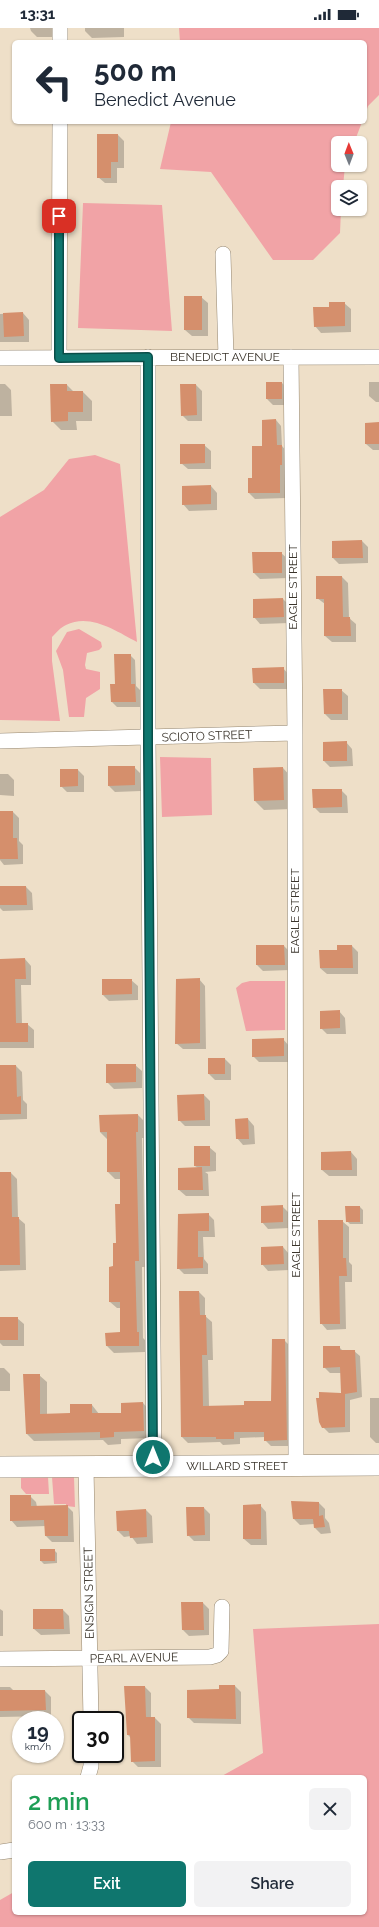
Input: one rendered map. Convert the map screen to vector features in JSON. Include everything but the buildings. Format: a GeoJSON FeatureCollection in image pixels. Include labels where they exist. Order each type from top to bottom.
{"type":"FeatureCollection","features":[{"type":"Feature","properties":{"kind":"street"},"geometry":{"type":"LineString","coordinates":[[60,28],[60,40]]}},
{"type":"Feature","properties":{"kind":"street"},"geometry":{"type":"LineString","coordinates":[[59,358],[60,124]]}},
{"type":"Feature","properties":{"kind":"street"},"geometry":{"type":"LineString","coordinates":[[222,254],[226,357]]}},
{"type":"Feature","properties":{"kind":"street","name":"BENEDICT AVENUE"},"geometry":{"type":"LineString","coordinates":[[0,358],[291,356],[379,357]]}},
{"type":"Feature","properties":{"kind":"street","name":"EAGLE STREET"},"geometry":{"type":"LineString","coordinates":[[291,356],[294,733],[296,1466]]}},
{"type":"Feature","properties":{"kind":"street"},"geometry":{"type":"LineString","coordinates":[[148,357],[148,738],[154,1466]]}},
{"type":"Feature","properties":{"kind":"street","name":"SCIOTO STREET"},"geometry":{"type":"LineString","coordinates":[[0,741],[294,733]]}},
{"type":"Feature","properties":{"kind":"street","name":"WILLARD STREET"},"geometry":{"type":"LineString","coordinates":[[0,1467],[379,1465]]}},
{"type":"Feature","properties":{"kind":"street","name":"ENSIGN STREET"},"geometry":{"type":"LineString","coordinates":[[86,1467],[91,1711]]}},
{"type":"Feature","properties":{"kind":"street","name":"PEARL AVENUE"},"geometry":{"type":"LineString","coordinates":[[0,1659],[210,1657],[217,1655],[220,1652],[222,1607]]}},
{"type":"Feature","properties":{"kind":"street"},"geometry":{"type":"LineString","coordinates":[[89,1775],[91,1763]]}},
{"type":"Feature","properties":{"kind":"street"},"geometry":{"type":"LineString","coordinates":[[0,1852],[12,1850]]}},
{"type":"Feature","properties":{"kind":"shaded area"},"geometry":{"type":"Polygon","coordinates":[[[179,28],[379,28],[379,95],[367,109],[367,40],[180,40],[179,28]]]}},
{"type":"Feature","properties":{"kind":"shaded area"},"geometry":{"type":"Polygon","coordinates":[[[171,124],[361,124],[357,136],[331,136],[331,172],[344,172],[344,180],[331,180],[331,216],[341,216],[340,233],[313,260],[273,260],[211,172],[160,169],[171,124]]]}},
{"type":"Feature","properties":{"kind":"shaded area"},"geometry":{"type":"Polygon","coordinates":[[[83,203],[162,205],[172,331],[78,328],[83,203]]]}},
{"type":"Feature","properties":{"kind":"shaded area"},"geometry":{"type":"Polygon","coordinates":[[[95,455],[120,464],[137,642],[112,629],[93,622],[75,622],[64,626],[52,637],[52,661],[60,721],[0,720],[0,517],[44,490],[69,459],[95,455]]]}},
{"type":"Feature","properties":{"kind":"shaded area"},"geometry":{"type":"Polygon","coordinates":[[[79,629],[101,642],[102,647],[99,650],[87,653],[85,665],[86,669],[100,672],[100,689],[86,698],[84,717],[69,717],[63,670],[56,651],[67,632],[79,629]]]}},
{"type":"Feature","properties":{"kind":"shaded area"},"geometry":{"type":"Polygon","coordinates":[[[160,757],[211,758],[212,815],[162,817],[160,757]]]}},
{"type":"Feature","properties":{"kind":"shaded area"},"geometry":{"type":"Polygon","coordinates":[[[250,981],[285,981],[285,1030],[246,1031],[236,988],[242,983],[250,981]]]}},
{"type":"Feature","properties":{"kind":"shaded area"},"geometry":{"type":"Polygon","coordinates":[[[21,1477],[48,1477],[49,1494],[26,1494],[21,1488],[21,1477]]]}},
{"type":"Feature","properties":{"kind":"shaded area"},"geometry":{"type":"Polygon","coordinates":[[[52,1477],[74,1477],[75,1507],[66,1506],[66,1504],[54,1504],[52,1477]]]}},
{"type":"Feature","properties":{"kind":"shaded area"},"geometry":{"type":"Polygon","coordinates":[[[379,1624],[379,1927],[0,1927],[0,1900],[12,1893],[12,1915],[367,1915],[367,1775],[224,1775],[263,1753],[253,1629],[379,1624]]]}},
{"type":"Feature","properties":{"kind":"route"},"geometry":{"type":"LineString","coordinates":[[59,216],[59,358],[148,357],[148,747],[153,1457]]}}]}
